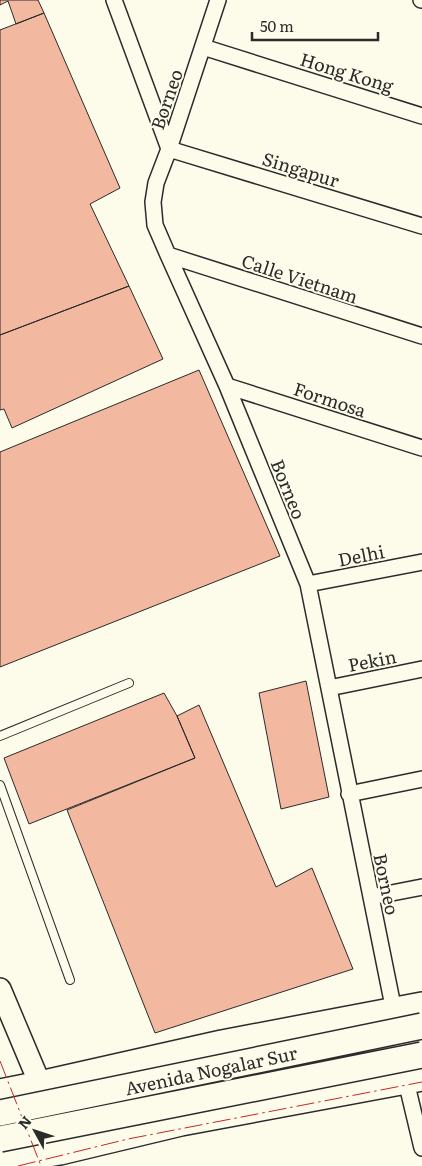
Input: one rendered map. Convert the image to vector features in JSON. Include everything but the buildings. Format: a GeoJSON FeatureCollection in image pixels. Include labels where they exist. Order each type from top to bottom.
{"type":"FeatureCollection","features":[{"type":"Feature","properties":{"kind":"highway"},"geometry":{"type":"LineString","coordinates":[[0,1092],[222,1043],[422,1005]]}},
{"type":"Feature","properties":{"kind":"highway","name":"Avenida Nogalar Sur"},"geometry":{"type":"LineString","coordinates":[[0,1113],[422,1026]]}},
{"type":"Feature","properties":{"kind":"highway"},"geometry":{"type":"LineString","coordinates":[[222,1043],[211,1049],[204,1058],[199,1070],[199,1082],[203,1094],[211,1103],[234,1113]]}},
{"type":"Feature","properties":{"kind":"highway","name":"Avenida Nogalar Sur"},"geometry":{"type":"LineString","coordinates":[[0,1139],[422,1056]]}},
{"type":"Feature","properties":{"kind":"highway"},"geometry":{"type":"LineString","coordinates":[[0,1162],[60,1152],[181,1123],[414,1079]]}},
{"type":"Feature","properties":{"kind":"main road"},"geometry":{"type":"LineString","coordinates":[[0,989],[40,1084],[60,1152]]}},
{"type":"Feature","properties":{"kind":"street"},"geometry":{"type":"LineString","coordinates":[[114,0],[169,148]]}},
{"type":"Feature","properties":{"kind":"street","name":"Borneo"},"geometry":{"type":"LineString","coordinates":[[218,0],[156,184],[153,202],[155,225],[227,386],[308,584],[394,1010]]}},
{"type":"Feature","properties":{"kind":"street","name":"Hong Kong"},"geometry":{"type":"LineString","coordinates":[[203,47],[422,116]]}},
{"type":"Feature","properties":{"kind":"street","name":"Singapur"},"geometry":{"type":"LineString","coordinates":[[169,148],[422,226]]}},
{"type":"Feature","properties":{"kind":"street","name":"Calle Vietnam"},"geometry":{"type":"LineString","coordinates":[[168,255],[422,336]]}},
{"type":"Feature","properties":{"kind":"street","name":"Formosa"},"geometry":{"type":"LineString","coordinates":[[227,386],[422,448]]}},
{"type":"Feature","properties":{"kind":"street","name":"Delhi"},"geometry":{"type":"LineString","coordinates":[[308,584],[422,562]]}},
{"type":"Feature","properties":{"kind":"street","name":"Pekin"},"geometry":{"type":"LineString","coordinates":[[329,688],[422,669]]}},
{"type":"Feature","properties":{"kind":"street"},"geometry":{"type":"LineString","coordinates":[[349,794],[422,780]]}},
{"type":"Feature","properties":{"kind":"street"},"geometry":{"type":"LineString","coordinates":[[371,898],[422,887]]}},
{"type":"Feature","properties":{"kind":"street"},"geometry":{"type":"LineString","coordinates":[[414,1079],[422,1148]]}},
{"type":"Feature","properties":{"kind":"lane"},"geometry":{"type":"LineString","coordinates":[[0,736],[129,682]]}},
{"type":"Feature","properties":{"kind":"lane"},"geometry":{"type":"LineString","coordinates":[[0,785],[70,980]]}},
{"type":"Feature","properties":{"kind":"lane"},"geometry":{"type":"LineString","coordinates":[[277,1064],[304,1058]]}},
{"type":"Feature","properties":{"kind":"lane"},"geometry":{"type":"LineString","coordinates":[[73,1106],[172,1084]]}},
{"type":"Feature","properties":{"kind":"power"},"geometry":{"type":"LineString","coordinates":[[0,1061],[41,1166]]}},
{"type":"Feature","properties":{"kind":"power"},"geometry":{"type":"LineString","coordinates":[[18,1166],[128,1139],[422,1082]]}}]}
